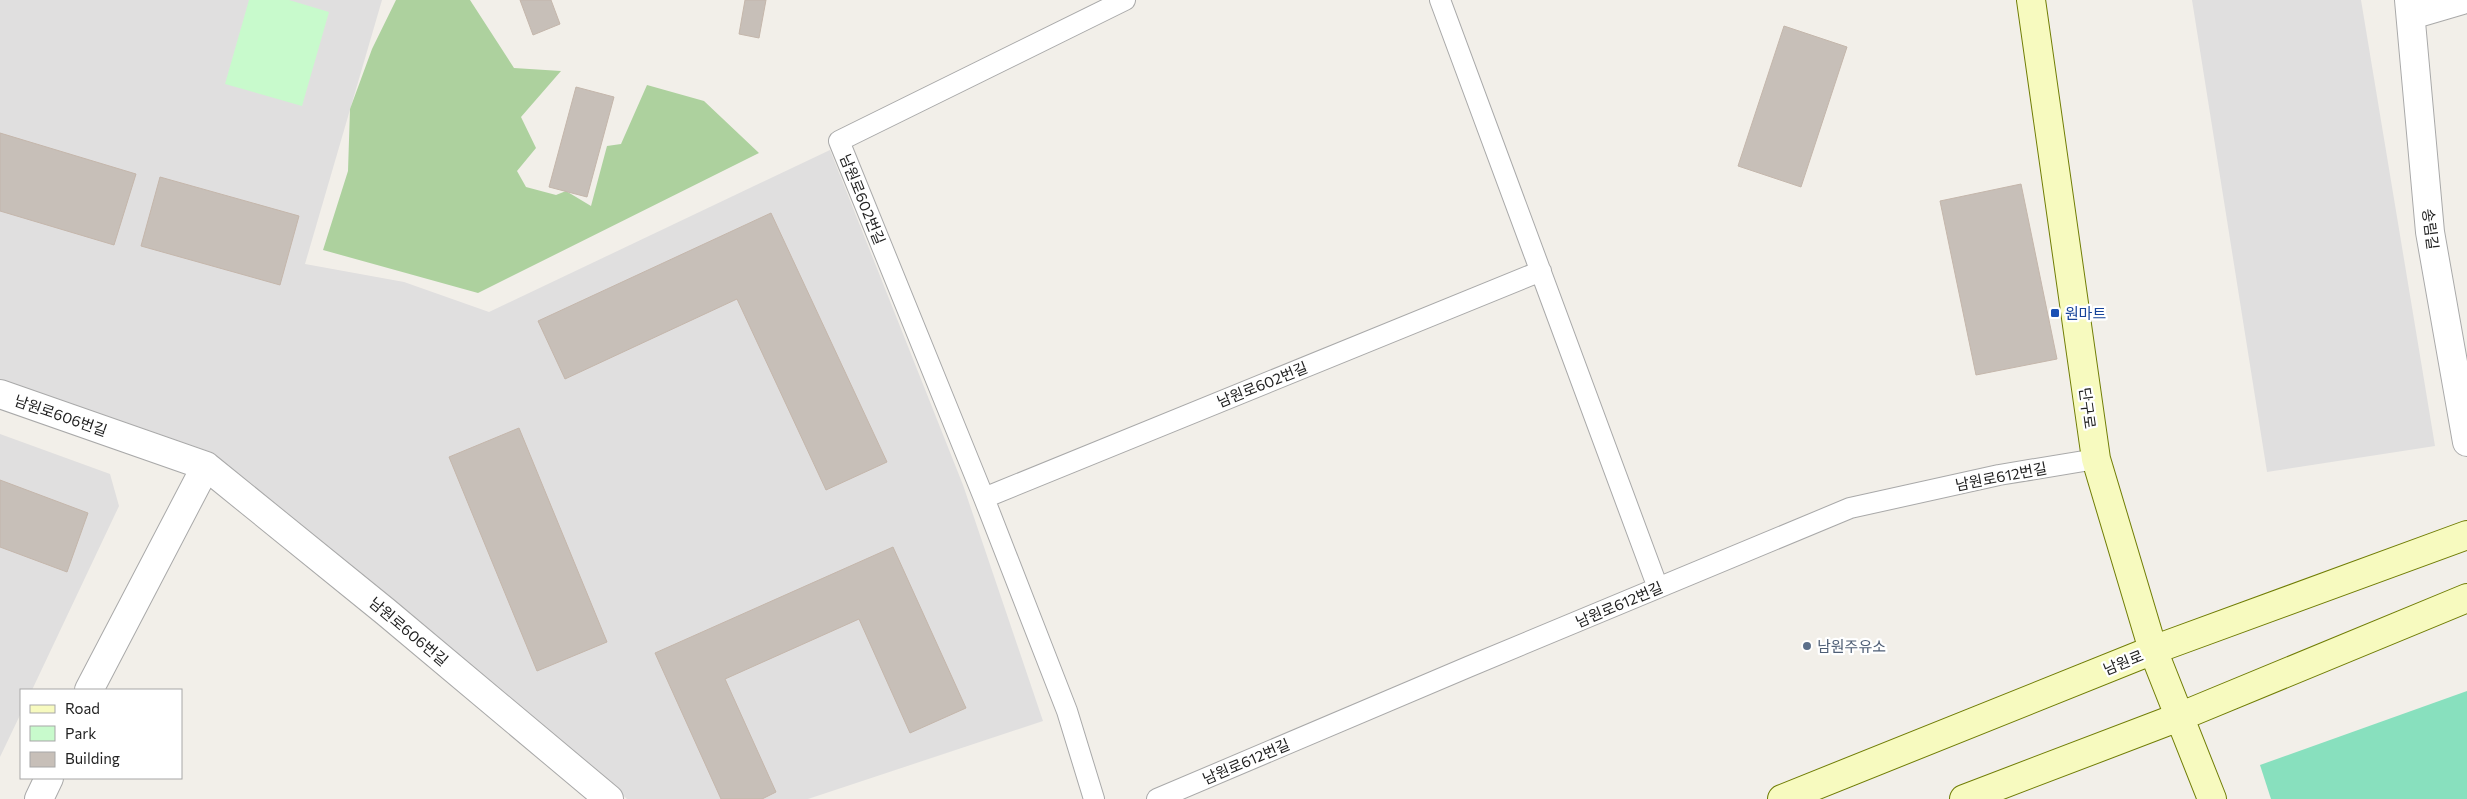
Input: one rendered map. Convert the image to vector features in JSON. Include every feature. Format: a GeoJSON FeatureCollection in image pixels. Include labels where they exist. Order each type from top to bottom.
{"type":"FeatureCollection","features":[{"type":"Feature","properties":{"kind":"street","name":"단구로"},"geometry":{"type":"LineString","coordinates":[[2031,0],[2096,459],[2154,650],[2212,799]]}},
{"type":"Feature","properties":{"kind":"street","name":"송림길"},"geometry":{"type":"LineString","coordinates":[[2462,0],[2410,8],[2430,232],[2467,442]]}},
{"type":"Feature","properties":{"kind":"street","name":"남원로606번길"},"geometry":{"type":"LineString","coordinates":[[0,394],[206,466],[386,612],[609,799]]}},
{"type":"Feature","properties":{"kind":"street"},"geometry":{"type":"LineString","coordinates":[[90,689],[206,466]]}},
{"type":"Feature","properties":{"kind":"street","name":"남원로"},"geometry":{"type":"LineString","coordinates":[[1782,799],[2154,650],[2467,535]]}},
{"type":"Feature","properties":{"kind":"street"},"geometry":{"type":"LineString","coordinates":[[1964,799],[2179,717],[2467,598]]}},
{"type":"Feature","properties":{"kind":"street"},"geometry":{"type":"LineString","coordinates":[[40,799],[49,779]]}},
{"type":"Feature","properties":{"kind":"lane","name":"남원로602번길"},"geometry":{"type":"LineString","coordinates":[[1094,799],[1067,711],[984,498],[839,141],[1125,0]]}},
{"type":"Feature","properties":{"kind":"lane"},"geometry":{"type":"LineString","coordinates":[[1440,0],[1658,588]]}},
{"type":"Feature","properties":{"kind":"lane","name":"남원로602번길"},"geometry":{"type":"LineString","coordinates":[[984,498],[1541,271]]}},
{"type":"Feature","properties":{"kind":"lane","name":"남원로612번길"},"geometry":{"type":"LineString","coordinates":[[1157,799],[1850,508],[1999,475],[2096,459]]}},
{"type":"Feature","properties":{"kind":"shaded area"},"geometry":{"type":"Polygon","coordinates":[[[0,0],[382,0],[305,264],[404,282],[489,312],[830,150],[963,485],[1043,721],[808,799],[627,799],[391,598],[211,452],[0,379],[0,0]]]}},
{"type":"Feature","properties":{"kind":"shaded area"},"geometry":{"type":"Polygon","coordinates":[[[2192,0],[2361,0],[2435,446],[2267,472],[2192,0]]]}},
{"type":"Feature","properties":{"kind":"shaded area"},"geometry":{"type":"Polygon","coordinates":[[[0,434],[110,474],[119,506],[32,689],[20,689],[20,715],[0,757],[0,434]]]}},
{"type":"Feature","properties":{"kind":"green space"},"geometry":{"type":"Polygon","coordinates":[[[249,0],[289,0],[329,12],[302,106],[225,84],[249,0]]]}},
{"type":"Feature","properties":{"kind":"green space"},"geometry":{"type":"Polygon","coordinates":[[[396,0],[470,0],[514,68],[561,71],[521,117],[536,148],[517,171],[526,187],[556,195],[566,191],[591,206],[607,146],[621,144],[647,85],[704,101],[759,153],[478,293],[323,250],[348,171],[350,109],[372,49],[396,0]]]}},
{"type":"Feature","properties":{"kind":"green space"},"geometry":{"type":"Polygon","coordinates":[[[2467,691],[2467,799],[2271,799],[2260,765],[2467,691]]]}},
{"type":"Feature","properties":{"kind":"building"},"geometry":{"type":"Polygon","coordinates":[[[520,0],[551,0],[560,24],[533,35],[520,0]]]}},
{"type":"Feature","properties":{"kind":"building"},"geometry":{"type":"Polygon","coordinates":[[[745,0],[766,0],[759,38],[739,34],[745,0]]]}},
{"type":"Feature","properties":{"kind":"building"},"geometry":{"type":"Polygon","coordinates":[[[1784,26],[1847,47],[1801,187],[1738,166],[1784,26]]]}},
{"type":"Feature","properties":{"kind":"building"},"geometry":{"type":"Polygon","coordinates":[[[576,87],[614,97],[587,197],[549,187],[576,87]]]}},
{"type":"Feature","properties":{"kind":"building"},"geometry":{"type":"Polygon","coordinates":[[[0,133],[136,174],[114,245],[0,211],[0,133]]]}},
{"type":"Feature","properties":{"kind":"building"},"geometry":{"type":"Polygon","coordinates":[[[160,177],[299,216],[280,285],[141,246],[160,177]]]}},
{"type":"Feature","properties":{"kind":"building"},"geometry":{"type":"Polygon","coordinates":[[[2021,184],[2057,359],[1976,375],[1940,201],[2021,184]]]}},
{"type":"Feature","properties":{"kind":"building"},"geometry":{"type":"Polygon","coordinates":[[[771,213],[887,462],[826,490],[737,299],[565,379],[538,321],[771,213]]]}},
{"type":"Feature","properties":{"kind":"building"},"geometry":{"type":"Polygon","coordinates":[[[519,428],[607,642],[537,671],[449,457],[519,428]]]}},
{"type":"Feature","properties":{"kind":"building"},"geometry":{"type":"Polygon","coordinates":[[[0,480],[88,513],[67,572],[0,547],[0,480]]]}},
{"type":"Feature","properties":{"kind":"building"},"geometry":{"type":"Polygon","coordinates":[[[893,547],[966,708],[910,733],[859,619],[725,679],[776,792],[762,799],[721,799],[655,653],[893,547]]]}},
{"type":"Feature","properties":{"kind":"place","name":"원마트"},"geometry":{"type":"Point","coordinates":[2055,313]}},
{"type":"Feature","properties":{"kind":"place","name":"남원주유소"},"geometry":{"type":"Point","coordinates":[1807,646]}}]}
